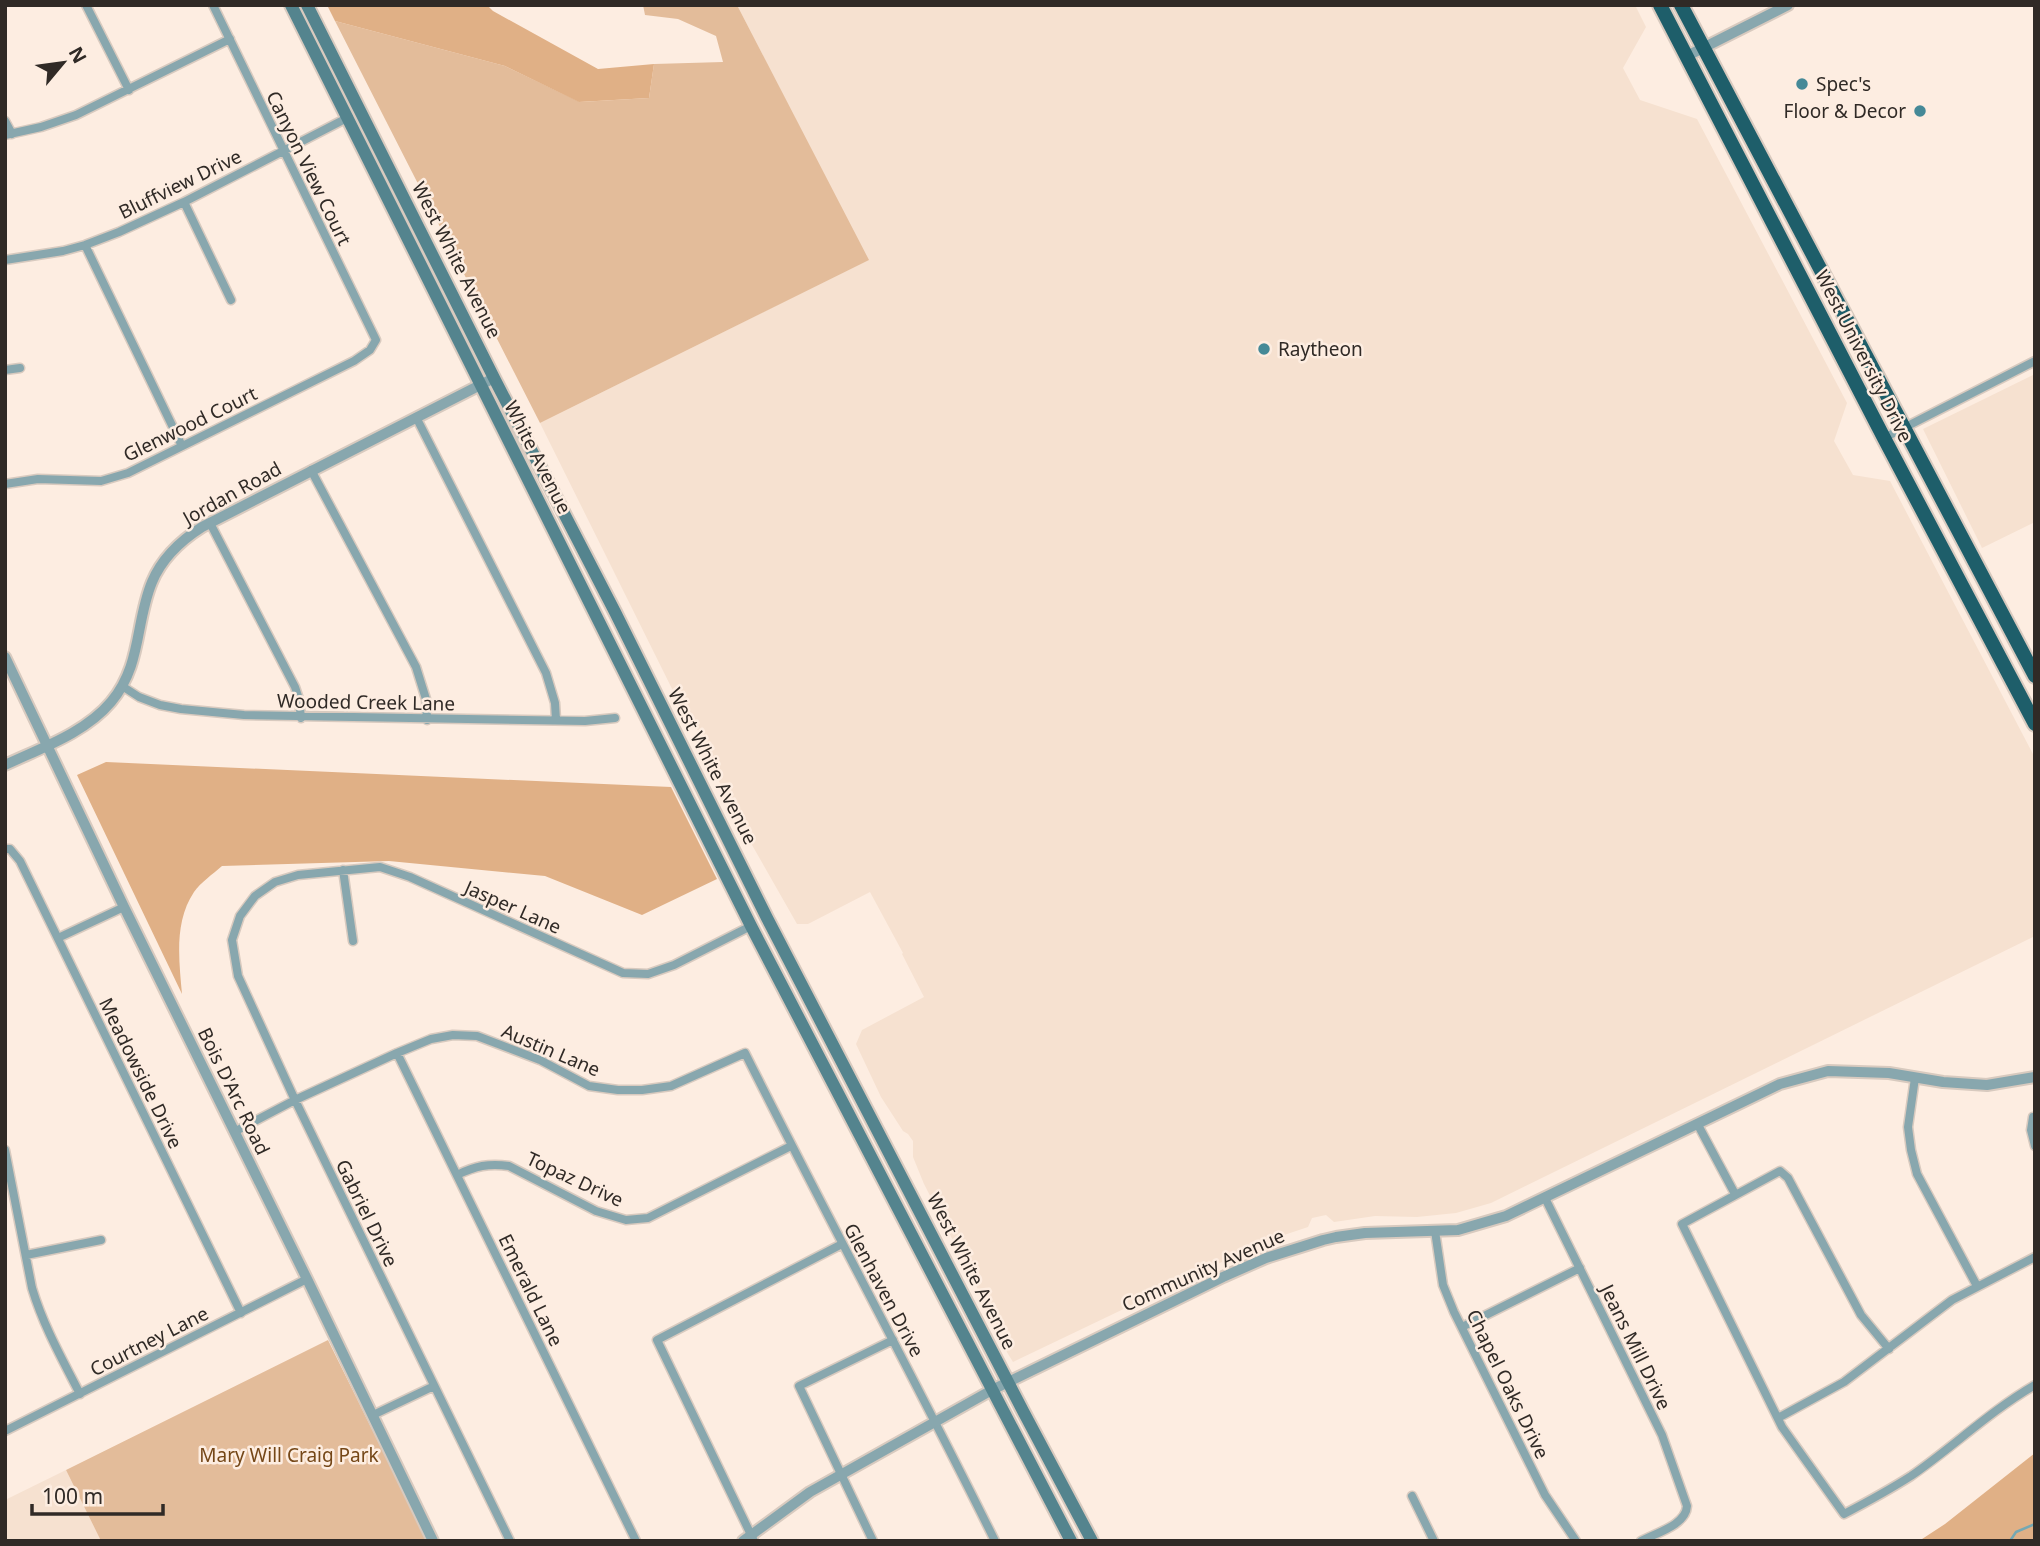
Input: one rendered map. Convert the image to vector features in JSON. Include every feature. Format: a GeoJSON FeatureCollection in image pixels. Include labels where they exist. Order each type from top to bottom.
{"type":"FeatureCollection","features":[{"type":"Feature","properties":{"kind":"highway","name":"West University Drive"},"geometry":{"type":"LineString","coordinates":[[1660,5],[2035,724]]}},
{"type":"Feature","properties":{"kind":"highway","name":"West University Drive"},"geometry":{"type":"LineString","coordinates":[[1681,5],[2035,676]]}},
{"type":"Feature","properties":{"kind":"main road","name":"White Avenue"},"geometry":{"type":"LineString","coordinates":[[291,5],[354,115],[481,384],[751,926]]}},
{"type":"Feature","properties":{"kind":"main road","name":"West White Avenue"},"geometry":{"type":"LineString","coordinates":[[307,5],[354,115],[494,377],[615,612],[767,918],[1092,1541]]}},
{"type":"Feature","properties":{"kind":"main road"},"geometry":{"type":"LineString","coordinates":[[751,926],[767,918]]}},
{"type":"Feature","properties":{"kind":"main road","name":"West White Avenue"},"geometry":{"type":"LineString","coordinates":[[751,926],[1071,1541]]}},
{"type":"Feature","properties":{"kind":"street"},"geometry":{"type":"LineString","coordinates":[[86,5],[129,90]]}},
{"type":"Feature","properties":{"kind":"street","name":"Canyon View Court"},"geometry":{"type":"LineString","coordinates":[[213,5],[375,336],[374,344]]}},
{"type":"Feature","properties":{"kind":"street"},"geometry":{"type":"LineString","coordinates":[[1687,56],[1788,5]]}},
{"type":"Feature","properties":{"kind":"street"},"geometry":{"type":"LineString","coordinates":[[5,121],[8,134],[58,122],[230,39]]}},
{"type":"Feature","properties":{"kind":"street","name":"Bluffview Drive"},"geometry":{"type":"LineString","coordinates":[[5,260],[85,245],[119,232],[184,202],[354,115]]}},
{"type":"Feature","properties":{"kind":"street"},"geometry":{"type":"LineString","coordinates":[[184,202],[231,300]]}},
{"type":"Feature","properties":{"kind":"street"},"geometry":{"type":"LineString","coordinates":[[85,245],[181,446]]}},
{"type":"Feature","properties":{"kind":"street","name":"Glenwood Court"},"geometry":{"type":"LineString","coordinates":[[5,484],[38,479],[84,481],[114,478],[128,473],[354,361],[374,344]]}},
{"type":"Feature","properties":{"kind":"street"},"geometry":{"type":"LineString","coordinates":[[1884,438],[2035,361]]}},
{"type":"Feature","properties":{"kind":"street"},"geometry":{"type":"LineString","coordinates":[[5,370],[20,368]]}},
{"type":"Feature","properties":{"kind":"street","name":"Jordan Road"},"geometry":{"type":"LineString","coordinates":[[5,765],[89,722],[109,704],[122,686],[131,666],[152,582],[159,567],[187,536],[494,377]]}},
{"type":"Feature","properties":{"kind":"street"},"geometry":{"type":"LineString","coordinates":[[415,417],[546,673],[555,703],[556,720]]}},
{"type":"Feature","properties":{"kind":"street"},"geometry":{"type":"LineString","coordinates":[[311,470],[416,667],[424,691],[427,720]]}},
{"type":"Feature","properties":{"kind":"street"},"geometry":{"type":"LineString","coordinates":[[210,523],[295,687],[301,718]]}},
{"type":"Feature","properties":{"kind":"street","name":"Bois D'Arc Road"},"geometry":{"type":"LineString","coordinates":[[5,657],[433,1541]]}},
{"type":"Feature","properties":{"kind":"street","name":"Wooded Creek Lane"},"geometry":{"type":"LineString","coordinates":[[122,686],[139,697],[160,705],[244,715],[427,720],[585,721],[615,718]]}},
{"type":"Feature","properties":{"kind":"street","name":"Meadowside Drive"},"geometry":{"type":"LineString","coordinates":[[8,849],[20,861],[241,1313]]}},
{"type":"Feature","properties":{"kind":"street","name":"Jasper Lane"},"geometry":{"type":"LineString","coordinates":[[256,895],[275,882],[298,875],[380,867],[410,877],[624,973],[648,974],[674,965],[751,926]]}},
{"type":"Feature","properties":{"kind":"street"},"geometry":{"type":"LineString","coordinates":[[343,870],[353,941]]}},
{"type":"Feature","properties":{"kind":"street","name":"Gabriel Drive"},"geometry":{"type":"LineString","coordinates":[[256,895],[240,916],[232,940],[238,976],[295,1100],[510,1541]]}},
{"type":"Feature","properties":{"kind":"street"},"geometry":{"type":"LineString","coordinates":[[58,938],[124,907]]}},
{"type":"Feature","properties":{"kind":"street","name":"Austin Lane"},"geometry":{"type":"LineString","coordinates":[[234,1132],[295,1100],[397,1053],[430,1039],[453,1035],[477,1036],[540,1060],[589,1086],[618,1090],[671,1086],[745,1053]]}},
{"type":"Feature","properties":{"kind":"street","name":"Emerald Lane"},"geometry":{"type":"LineString","coordinates":[[397,1053],[636,1541]]}},
{"type":"Feature","properties":{"kind":"street","name":"Glenhaven Drive"},"geometry":{"type":"LineString","coordinates":[[745,1053],[995,1541]]}},
{"type":"Feature","properties":{"kind":"street","name":"Community Avenue"},"geometry":{"type":"LineString","coordinates":[[749,1539],[810,1492],[992,1390],[1223,1277],[1287,1250],[1323,1240],[1356,1235],[1458,1230],[1506,1216],[1780,1084],[1828,1071],[1889,1073],[1943,1082],[1987,1085],[2035,1077]]}},
{"type":"Feature","properties":{"kind":"street"},"geometry":{"type":"LineString","coordinates":[[1915,1078],[1908,1127],[1917,1174],[1977,1286]]}},
{"type":"Feature","properties":{"kind":"street"},"geometry":{"type":"LineString","coordinates":[[2033,1117],[2031,1130],[2035,1146]]}},
{"type":"Feature","properties":{"kind":"street"},"geometry":{"type":"LineString","coordinates":[[1698,1125],[1735,1194]]}},
{"type":"Feature","properties":{"kind":"street","name":"Topaz Drive"},"geometry":{"type":"LineString","coordinates":[[457,1175],[474,1166],[509,1166],[596,1211],[625,1220],[648,1218],[791,1146]]}},
{"type":"Feature","properties":{"kind":"street"},"geometry":{"type":"LineString","coordinates":[[5,1150],[32,1288],[46,1329],[80,1394]]}},
{"type":"Feature","properties":{"kind":"street"},"geometry":{"type":"LineString","coordinates":[[1889,1349],[1861,1315],[1788,1178],[1780,1171],[1682,1224],[1778,1418],[1844,1514],[1911,1476],[2013,1398],[2035,1385]]}},
{"type":"Feature","properties":{"kind":"street","name":"Jeans Mill Drive"},"geometry":{"type":"LineString","coordinates":[[1545,1198],[1662,1434],[1687,1506],[1686,1515],[1681,1521],[1641,1541]]}},
{"type":"Feature","properties":{"kind":"street","name":"Chapel Oaks Drive"},"geometry":{"type":"LineString","coordinates":[[1435,1231],[1443,1285],[1462,1327],[1545,1495],[1576,1541]]}},
{"type":"Feature","properties":{"kind":"street"},"geometry":{"type":"LineString","coordinates":[[26,1255],[101,1240]]}},
{"type":"Feature","properties":{"kind":"street"},"geometry":{"type":"LineString","coordinates":[[749,1539],[657,1340],[842,1244]]}},
{"type":"Feature","properties":{"kind":"street"},"geometry":{"type":"LineString","coordinates":[[1778,1418],[1844,1382],[1952,1300],[2035,1256]]}},
{"type":"Feature","properties":{"kind":"street"},"geometry":{"type":"LineString","coordinates":[[1462,1327],[1580,1268]]}},
{"type":"Feature","properties":{"kind":"street","name":"Courtney Lane"},"geometry":{"type":"LineString","coordinates":[[5,1432],[307,1279]]}},
{"type":"Feature","properties":{"kind":"street"},"geometry":{"type":"LineString","coordinates":[[873,1541],[799,1386],[893,1340]]}},
{"type":"Feature","properties":{"kind":"street"},"geometry":{"type":"LineString","coordinates":[[373,1415],[434,1387]]}},
{"type":"Feature","properties":{"kind":"street"},"geometry":{"type":"LineString","coordinates":[[1412,1496],[1434,1541]]}},
{"type":"Feature","properties":{"kind":"shaded area"},"geometry":{"type":"Polygon","coordinates":[[[327,5],[487,5],[493,11],[598,69],[654,64],[649,98],[579,102],[505,66],[335,21],[327,5]]]}},
{"type":"Feature","properties":{"kind":"shaded area","name":"Raytheon"},"geometry":{"type":"Polygon","coordinates":[[[737,5],[1635,5],[1646,27],[1623,68],[1640,100],[1697,119],[1847,403],[1834,441],[1853,475],[1890,481],[2035,758],[2035,936],[1491,1203],[1456,1213],[1417,1217],[1375,1216],[1334,1222],[1326,1215],[1312,1218],[1308,1227],[1247,1250],[1013,1362],[924,1184],[913,1157],[913,1141],[903,1131],[881,1097],[856,1044],[862,1030],[924,997],[903,953],[870,892],[808,924],[797,924],[744,831],[693,721],[689,723],[540,423],[868,260],[737,5]]]}},
{"type":"Feature","properties":{"kind":"shaded area"},"geometry":{"type":"Polygon","coordinates":[[[2035,374],[2035,522],[1982,548],[1923,429],[2035,374]]]}},
{"type":"Feature","properties":{"kind":"shaded area"},"geometry":{"type":"Polygon","coordinates":[[[106,762],[671,787],[717,879],[642,915],[545,876],[389,861],[222,866],[197,889],[183,916],[179,942],[182,994],[77,775],[106,762]]]}},
{"type":"Feature","properties":{"kind":"shaded area"},"geometry":{"type":"Polygon","coordinates":[[[2035,1453],[2035,1541],[1919,1541],[1945,1524],[2035,1453]]]}},
{"type":"Feature","properties":{"kind":"shaded area"},"geometry":{"type":"Polygon","coordinates":[[[66,1470],[101,1541],[5,1541],[5,1500],[66,1470]]]}},
{"type":"Feature","properties":{"kind":"green space"},"geometry":{"type":"Polygon","coordinates":[[[643,5],[737,5],[869,260],[540,423],[335,21],[505,66],[580,102],[649,98],[654,64],[723,62],[716,36],[678,19],[645,15],[643,5]]]}},
{"type":"Feature","properties":{"kind":"green space","name":"Mary Will Craig Park"},"geometry":{"type":"Polygon","coordinates":[[[328,1340],[427,1541],[101,1541],[66,1470],[328,1340]]]}},
{"type":"Feature","properties":{"kind":"waterway"},"geometry":{"type":"LineString","coordinates":[[2010,1541],[2016,1532],[2035,1524]]}},
{"type":"Feature","properties":{"kind":"place","name":"Spec's"},"geometry":{"type":"Point","coordinates":[1802,84]}},
{"type":"Feature","properties":{"kind":"place","name":"Floor & Decor"},"geometry":{"type":"Point","coordinates":[1920,111]}},
{"type":"Feature","properties":{"kind":"place","name":"Raytheon"},"geometry":{"type":"Point","coordinates":[1264,349]}}]}
